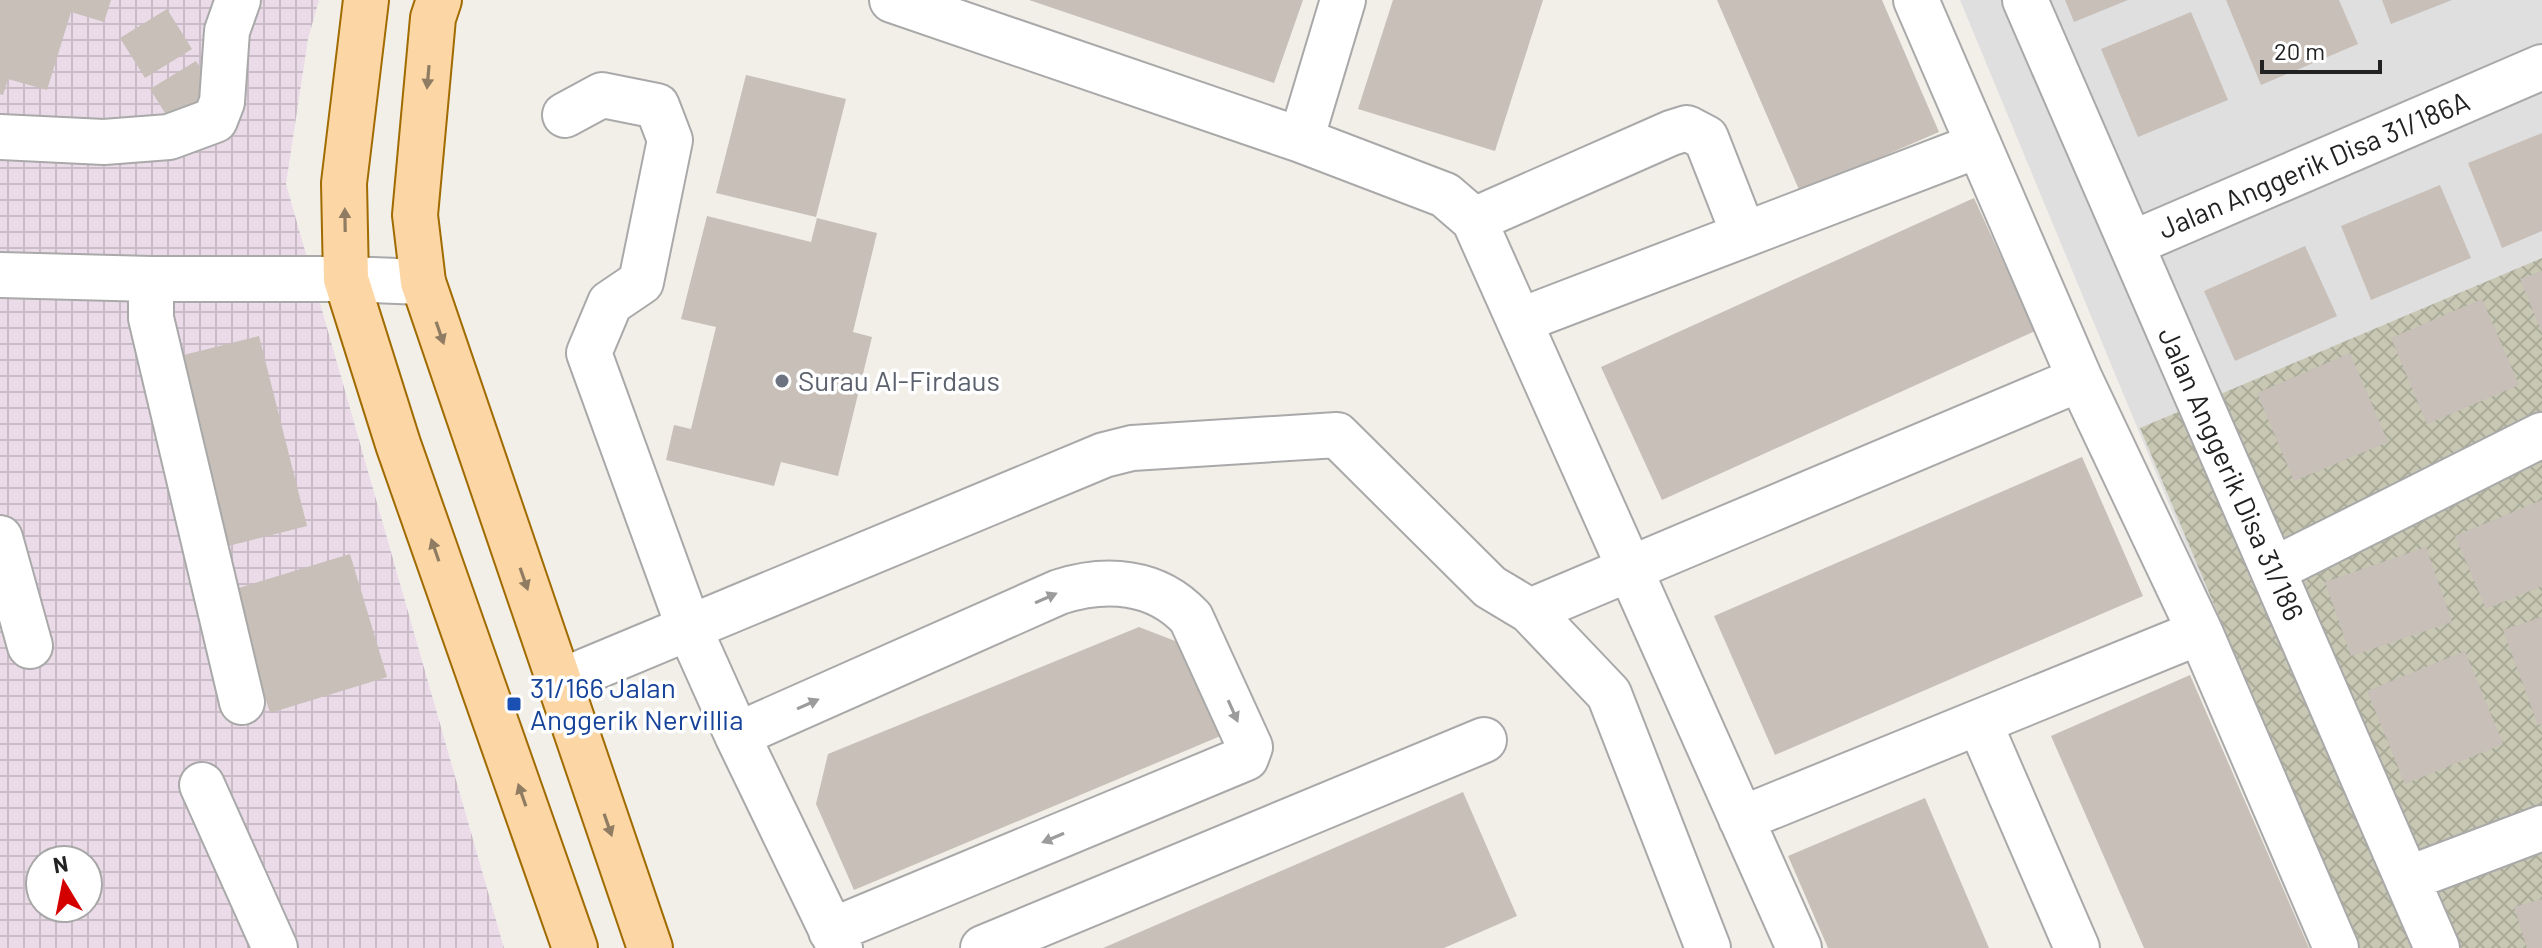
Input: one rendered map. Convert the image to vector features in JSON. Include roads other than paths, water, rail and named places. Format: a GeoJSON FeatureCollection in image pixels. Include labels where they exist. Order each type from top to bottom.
{"type":"FeatureCollection","features":[{"type":"Feature","properties":{"kind":"main road"},"geometry":{"type":"LineString","coordinates":[[366,0],[344,183],[346,279],[398,444],[575,948]]}},
{"type":"Feature","properties":{"kind":"main road"},"geometry":{"type":"LineString","coordinates":[[439,0],[433,18],[415,215],[423,282],[650,948]]}},
{"type":"Feature","properties":{"kind":"street"},"geometry":{"type":"LineString","coordinates":[[0,137],[104,142],[169,137],[215,120],[222,102],[227,31],[238,0]]}},
{"type":"Feature","properties":{"kind":"street"},"geometry":{"type":"LineString","coordinates":[[892,0],[1301,140],[1445,195],[1474,220],[1799,948]]}},
{"type":"Feature","properties":{"kind":"street"},"geometry":{"type":"LineString","coordinates":[[1301,140],[1343,0]]}},
{"type":"Feature","properties":{"kind":"street"},"geometry":{"type":"LineString","coordinates":[[1916,0],[2080,379],[2200,632],[2336,948]]}},
{"type":"Feature","properties":{"kind":"street","name":"Jalan Anggerik Disa 31/186"},"geometry":{"type":"LineString","coordinates":[[2025,0],[2437,948]]}},
{"type":"Feature","properties":{"kind":"street","name":"Jalan Anggerik Disa 31/186A"},"geometry":{"type":"LineString","coordinates":[[2131,244],[2542,67]]}},
{"type":"Feature","properties":{"kind":"street"},"geometry":{"type":"LineString","coordinates":[[565,115],[602,95],[657,106],[670,140],[641,282],[610,303],[589,353],[689,628],[737,735],[836,939],[1246,758],[1250,747],[1191,618],[1177,603],[1148,588],[1116,583],[1086,583],[1059,592],[737,735]]}},
{"type":"Feature","properties":{"kind":"street"},"geometry":{"type":"LineString","coordinates":[[1474,220],[1687,128],[1706,138],[1744,235]]}},
{"type":"Feature","properties":{"kind":"street"},"geometry":{"type":"LineString","coordinates":[[1519,321],[1979,145]]}},
{"type":"Feature","properties":{"kind":"street"},"geometry":{"type":"LineString","coordinates":[[0,275],[423,282]]}},
{"type":"Feature","properties":{"kind":"street"},"geometry":{"type":"LineString","coordinates":[[151,279],[151,318],[242,702]]}},
{"type":"Feature","properties":{"kind":"street"},"geometry":{"type":"LineString","coordinates":[[1530,611],[2080,379]]}},
{"type":"Feature","properties":{"kind":"street"},"geometry":{"type":"LineString","coordinates":[[559,682],[1104,455],[1132,448],[1337,435],[1490,587],[1530,611],[1609,694],[1708,948]]}},
{"type":"Feature","properties":{"kind":"street"},"geometry":{"type":"LineString","coordinates":[[2273,570],[2542,435]]}},
{"type":"Feature","properties":{"kind":"street"},"geometry":{"type":"LineString","coordinates":[[0,538],[30,646]]}},
{"type":"Feature","properties":{"kind":"street"},"geometry":{"type":"LineString","coordinates":[[1741,819],[2200,632]]}},
{"type":"Feature","properties":{"kind":"street"},"geometry":{"type":"LineString","coordinates":[[1979,722],[2077,948]]}},
{"type":"Feature","properties":{"kind":"street"},"geometry":{"type":"LineString","coordinates":[[1012,943],[1484,740]]}},
{"type":"Feature","properties":{"kind":"street"},"geometry":{"type":"LineString","coordinates":[[202,785],[275,948]]}},
{"type":"Feature","properties":{"kind":"street"},"geometry":{"type":"LineString","coordinates":[[2407,879],[2542,828]]}},
{"type":"Feature","properties":{"kind":"place","name":"Surau Al-Firdaus"},"geometry":{"type":"Point","coordinates":[782,381]}},
{"type":"Feature","properties":{"kind":"place","name":"31/166 Jalan Anggerik Nervillia"},"geometry":{"type":"Point","coordinates":[514,704]}}]}
